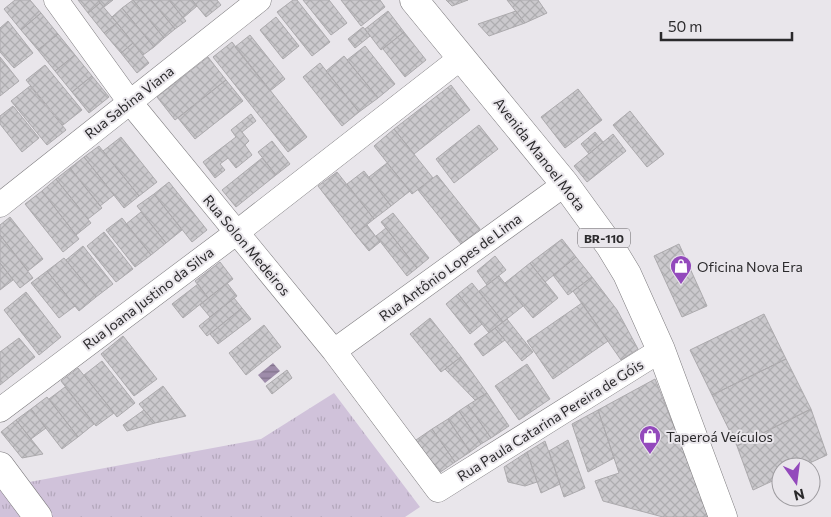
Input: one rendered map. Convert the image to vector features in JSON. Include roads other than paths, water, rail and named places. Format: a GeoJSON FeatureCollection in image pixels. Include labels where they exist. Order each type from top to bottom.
{"type":"FeatureCollection","features":[{"type":"Feature","properties":{"kind":"main road","name":"Avenida Manoel Mota"},"geometry":{"type":"LineString","coordinates":[[414,0],[565,184],[610,246],[627,274],[661,350],[723,517]]}},
{"type":"Feature","properties":{"kind":"main road"},"geometry":{"type":"LineString","coordinates":[[0,466],[38,517]]}},
{"type":"Feature","properties":{"kind":"street","name":"Rua Solon Medeiros"},"geometry":{"type":"LineString","coordinates":[[56,0],[129,101],[334,351],[438,490]]}},
{"type":"Feature","properties":{"kind":"street","name":"Rua Sabina Viana"},"geometry":{"type":"LineString","coordinates":[[0,205],[259,0]]}},
{"type":"Feature","properties":{"kind":"street","name":"Rua Joana Justino da Silva"},"geometry":{"type":"LineString","coordinates":[[0,410],[236,233],[462,57]]}},
{"type":"Feature","properties":{"kind":"street","name":"Rua Antônio Lopes de Lima"},"geometry":{"type":"LineString","coordinates":[[334,351],[565,184]]}},
{"type":"Feature","properties":{"kind":"street","name":"Rua Paula Catarina Pereira de Góis"},"geometry":{"type":"LineString","coordinates":[[438,490],[661,350]]}},
{"type":"Feature","properties":{"kind":"place","name":"Oficina Nova Era"},"geometry":{"type":"Point","coordinates":[681,285]}},
{"type":"Feature","properties":{"kind":"place","name":"Taperoá Veículos"},"geometry":{"type":"Point","coordinates":[650,455]}}]}
